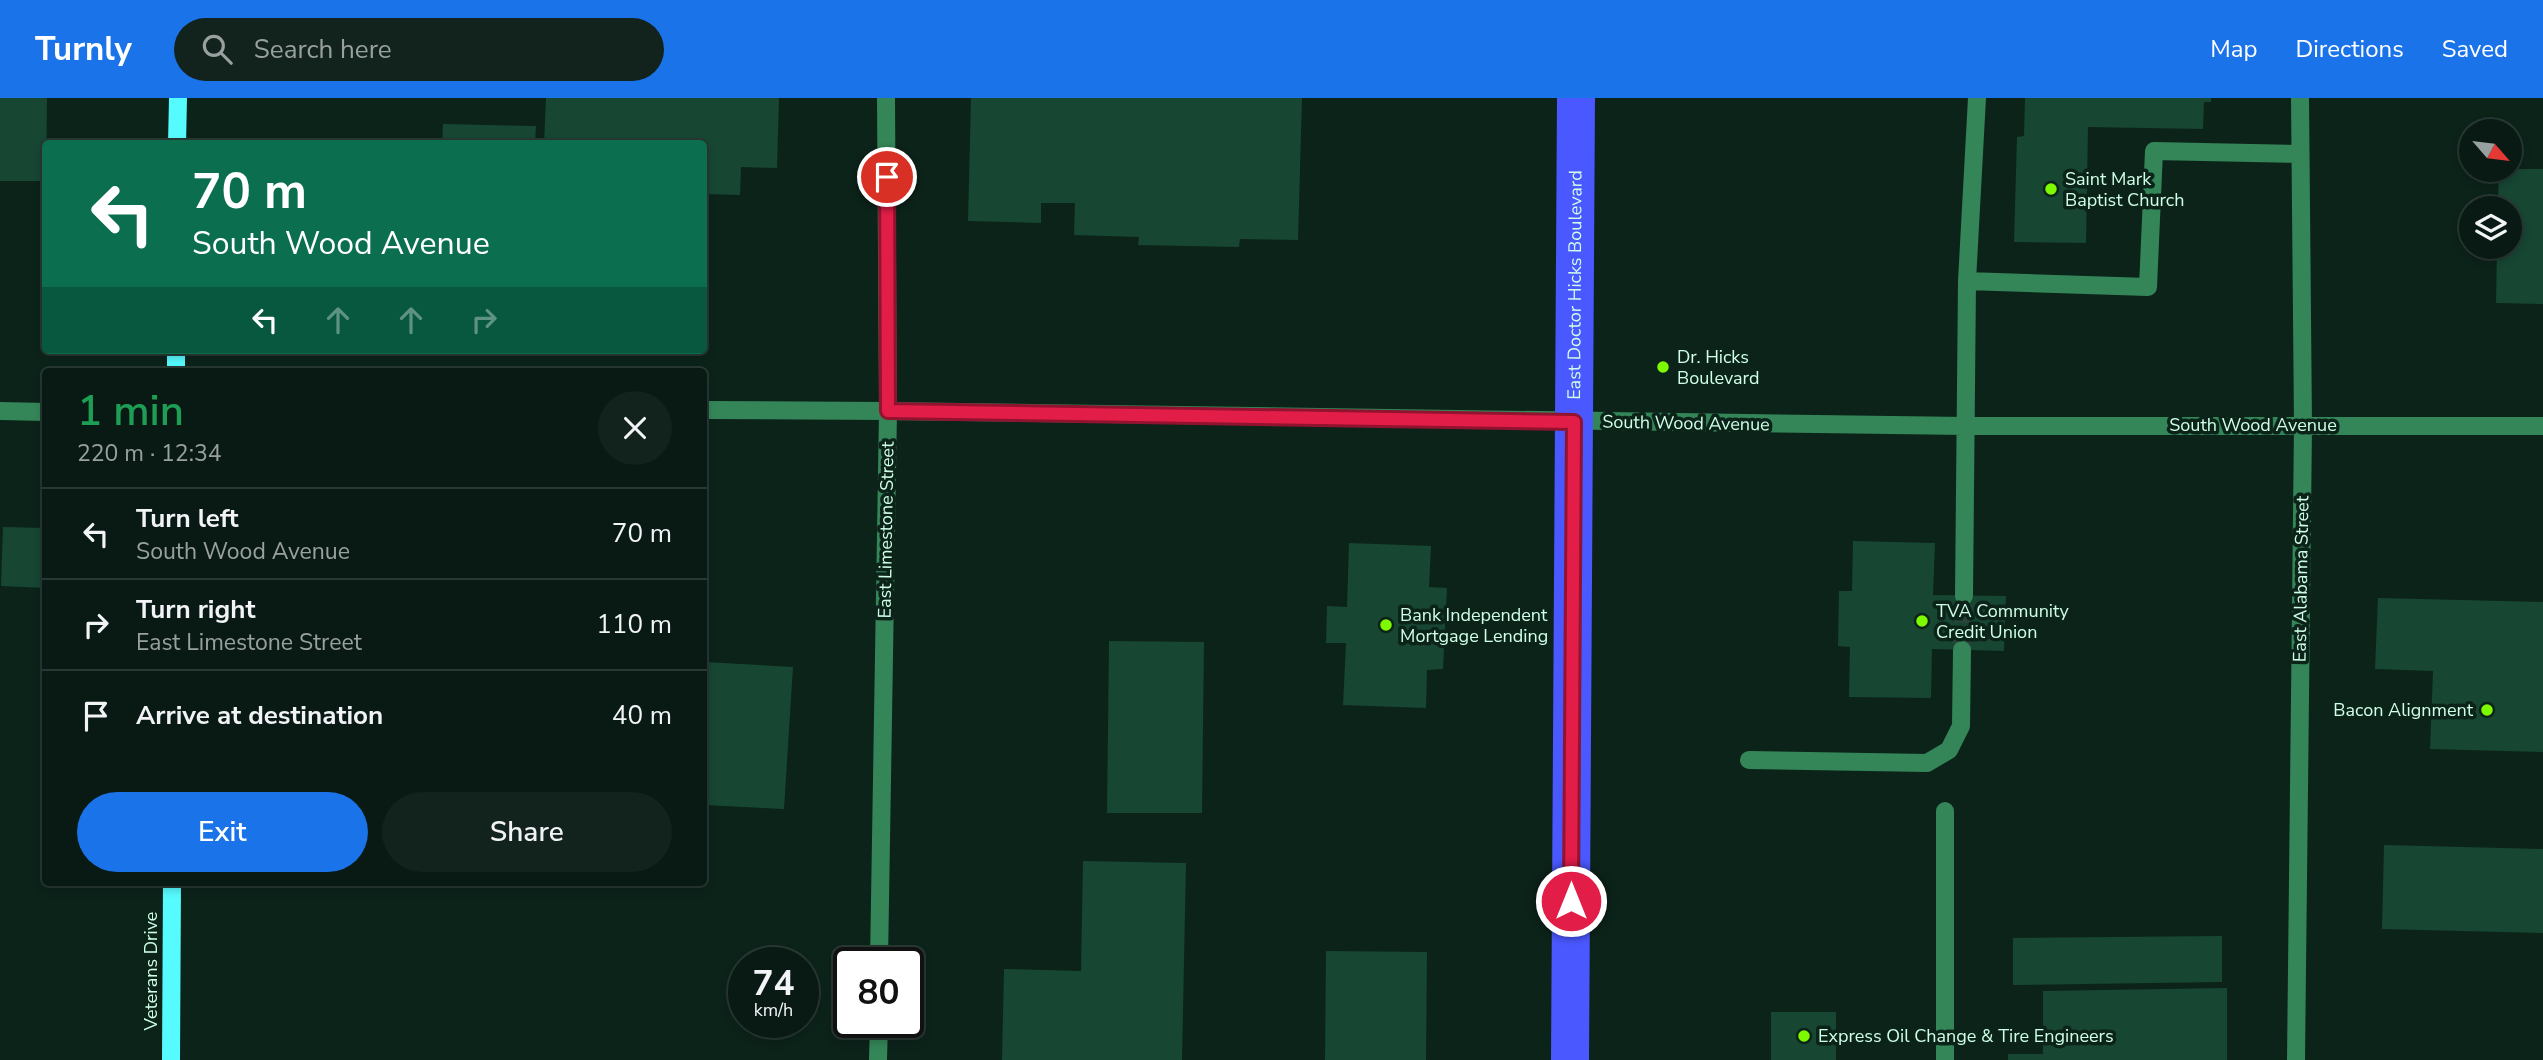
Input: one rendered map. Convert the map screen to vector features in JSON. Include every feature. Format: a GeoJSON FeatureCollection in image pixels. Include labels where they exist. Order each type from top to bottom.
{"type":"FeatureCollection","features":[{"type":"Feature","properties":{"kind":"highway","name":"East Doctor Hicks Boulevard"},"geometry":{"type":"LineString","coordinates":[[1570,1060],[1576,98]]}},
{"type":"Feature","properties":{"kind":"main road"},"geometry":{"type":"LineString","coordinates":[[177,140],[178,98]]}},
{"type":"Feature","properties":{"kind":"main road","name":"Veterans Drive"},"geometry":{"type":"LineString","coordinates":[[171,1060],[172,886]]}},
{"type":"Feature","properties":{"kind":"street","name":"East Limestone Street"},"geometry":{"type":"LineString","coordinates":[[879,947],[888,411],[886,98]]}},
{"type":"Feature","properties":{"kind":"street"},"geometry":{"type":"LineString","coordinates":[[1964,596],[1967,281],[1977,98]]}},
{"type":"Feature","properties":{"kind":"street","name":"East Alabama Street"},"geometry":{"type":"LineString","coordinates":[[2296,1060],[2303,425],[2300,98]]}},
{"type":"Feature","properties":{"kind":"street"},"geometry":{"type":"LineString","coordinates":[[1967,281],[2148,287],[2154,151],[2299,154]]}},
{"type":"Feature","properties":{"kind":"street","name":"South Wood Avenue"},"geometry":{"type":"LineString","coordinates":[[707,410],[1966,426],[2543,426]]}},
{"type":"Feature","properties":{"kind":"street"},"geometry":{"type":"LineString","coordinates":[[0,411],[42,412]]}},
{"type":"Feature","properties":{"kind":"street"},"geometry":{"type":"LineString","coordinates":[[1749,760],[1927,763],[1949,750],[1961,726],[1962,650]]}},
{"type":"Feature","properties":{"kind":"street"},"geometry":{"type":"LineString","coordinates":[[1945,811],[1945,1060]]}},
{"type":"Feature","properties":{"kind":"street"},"geometry":{"type":"LineString","coordinates":[[878,1038],[878,1060]]}},
{"type":"Feature","properties":{"kind":"building"},"geometry":{"type":"Polygon","coordinates":[[[0,98],[47,98],[46,140],[42,140],[42,181],[0,181],[0,98]]]}},
{"type":"Feature","properties":{"kind":"building"},"geometry":{"type":"Polygon","coordinates":[[[546,98],[779,98],[777,168],[741,167],[740,195],[707,194],[707,140],[544,140],[546,98]]]}},
{"type":"Feature","properties":{"kind":"building"},"geometry":{"type":"Polygon","coordinates":[[[971,98],[1302,98],[1298,240],[1240,239],[1239,247],[1138,245],[1139,237],[1074,235],[1075,203],[1041,203],[1041,223],[968,221],[971,98]]]}},
{"type":"Feature","properties":{"kind":"building","name":"Saint Mark Baptist Church"},"geometry":{"type":"Polygon","coordinates":[[[2025,98],[2211,98],[2211,102],[2204,102],[2203,129],[2088,127],[2086,243],[2014,242],[2017,137],[2024,136],[2025,98]]]}},
{"type":"Feature","properties":{"kind":"building"},"geometry":{"type":"Polygon","coordinates":[[[443,124],[536,126],[535,140],[442,140],[443,124]]]}},
{"type":"Feature","properties":{"kind":"building"},"geometry":{"type":"Polygon","coordinates":[[[2522,169],[2543,169],[2543,304],[2496,303],[2497,259],[2522,259],[2522,196],[2498,196],[2499,182],[2522,182],[2522,169]]]}},
{"type":"Feature","properties":{"kind":"building"},"geometry":{"type":"Polygon","coordinates":[[[3,527],[42,528],[42,588],[1,586],[3,527]]]}},
{"type":"Feature","properties":{"kind":"building","name":"TVA Community Credit Union"},"geometry":{"type":"Polygon","coordinates":[[[1853,541],[1935,543],[1933,595],[2006,596],[2004,651],[1932,649],[1931,698],[1849,697],[1850,647],[1838,646],[1839,591],[1852,591],[1853,541]]]}},
{"type":"Feature","properties":{"kind":"building","name":"Bank Independent Mortgage Lending"},"geometry":{"type":"Polygon","coordinates":[[[1349,543],[1431,546],[1429,587],[1447,588],[1443,669],[1427,670],[1426,708],[1343,705],[1346,643],[1326,643],[1327,606],[1347,607],[1349,543]]]}},
{"type":"Feature","properties":{"kind":"building","name":"Bacon Alignment"},"geometry":{"type":"Polygon","coordinates":[[[2378,598],[2543,602],[2543,752],[2430,749],[2433,671],[2375,669],[2378,598]]]}},
{"type":"Feature","properties":{"kind":"building"},"geometry":{"type":"Polygon","coordinates":[[[1109,641],[1204,642],[1202,813],[1107,813],[1109,641]]]}},
{"type":"Feature","properties":{"kind":"building"},"geometry":{"type":"Polygon","coordinates":[[[707,662],[793,667],[784,809],[707,805],[707,662]]]}},
{"type":"Feature","properties":{"kind":"building"},"geometry":{"type":"Polygon","coordinates":[[[2384,845],[2543,849],[2543,933],[2382,929],[2384,845]]]}},
{"type":"Feature","properties":{"kind":"building"},"geometry":{"type":"Polygon","coordinates":[[[1083,861],[1186,863],[1182,1060],[1002,1060],[1004,969],[1081,971],[1083,861]]]}},
{"type":"Feature","properties":{"kind":"building"},"geometry":{"type":"Polygon","coordinates":[[[2222,936],[2222,982],[2013,985],[2013,938],[2222,936]]]}},
{"type":"Feature","properties":{"kind":"building"},"geometry":{"type":"Polygon","coordinates":[[[1326,951],[1427,952],[1426,1060],[1325,1060],[1326,951]]]}},
{"type":"Feature","properties":{"kind":"building"},"geometry":{"type":"Polygon","coordinates":[[[2227,988],[2227,1060],[2008,1060],[2008,1054],[2043,1054],[2043,991],[2227,988]]]}},
{"type":"Feature","properties":{"kind":"building","name":"Express Oil Change & Tire Engineers"},"geometry":{"type":"Polygon","coordinates":[[[1771,1012],[1836,1012],[1836,1060],[1771,1060],[1771,1012]]]}},
{"type":"Feature","properties":{"kind":"tunnel"},"geometry":{"type":"LineString","coordinates":[[1962,650],[1964,596]]}},
{"type":"Feature","properties":{"kind":"place","name":"Saint Mark Baptist Church"},"geometry":{"type":"Point","coordinates":[2051,189]}},
{"type":"Feature","properties":{"kind":"place","name":"Dr. Hicks Boulevard"},"geometry":{"type":"Point","coordinates":[1663,367]}},
{"type":"Feature","properties":{"kind":"place","name":"TVA Community Credit Union"},"geometry":{"type":"Point","coordinates":[1922,621]}},
{"type":"Feature","properties":{"kind":"place","name":"Bank Independent Mortgage Lending"},"geometry":{"type":"Point","coordinates":[1386,625]}},
{"type":"Feature","properties":{"kind":"place","name":"Bacon Alignment"},"geometry":{"type":"Point","coordinates":[2487,710]}},
{"type":"Feature","properties":{"kind":"place","name":"Express Oil Change & Tire Engineers"},"geometry":{"type":"Point","coordinates":[1804,1036]}},
{"type":"Feature","properties":{"kind":"route"},"geometry":{"type":"LineString","coordinates":[[887,177],[888,411],[1574,422],[1571,901]]}}]}
